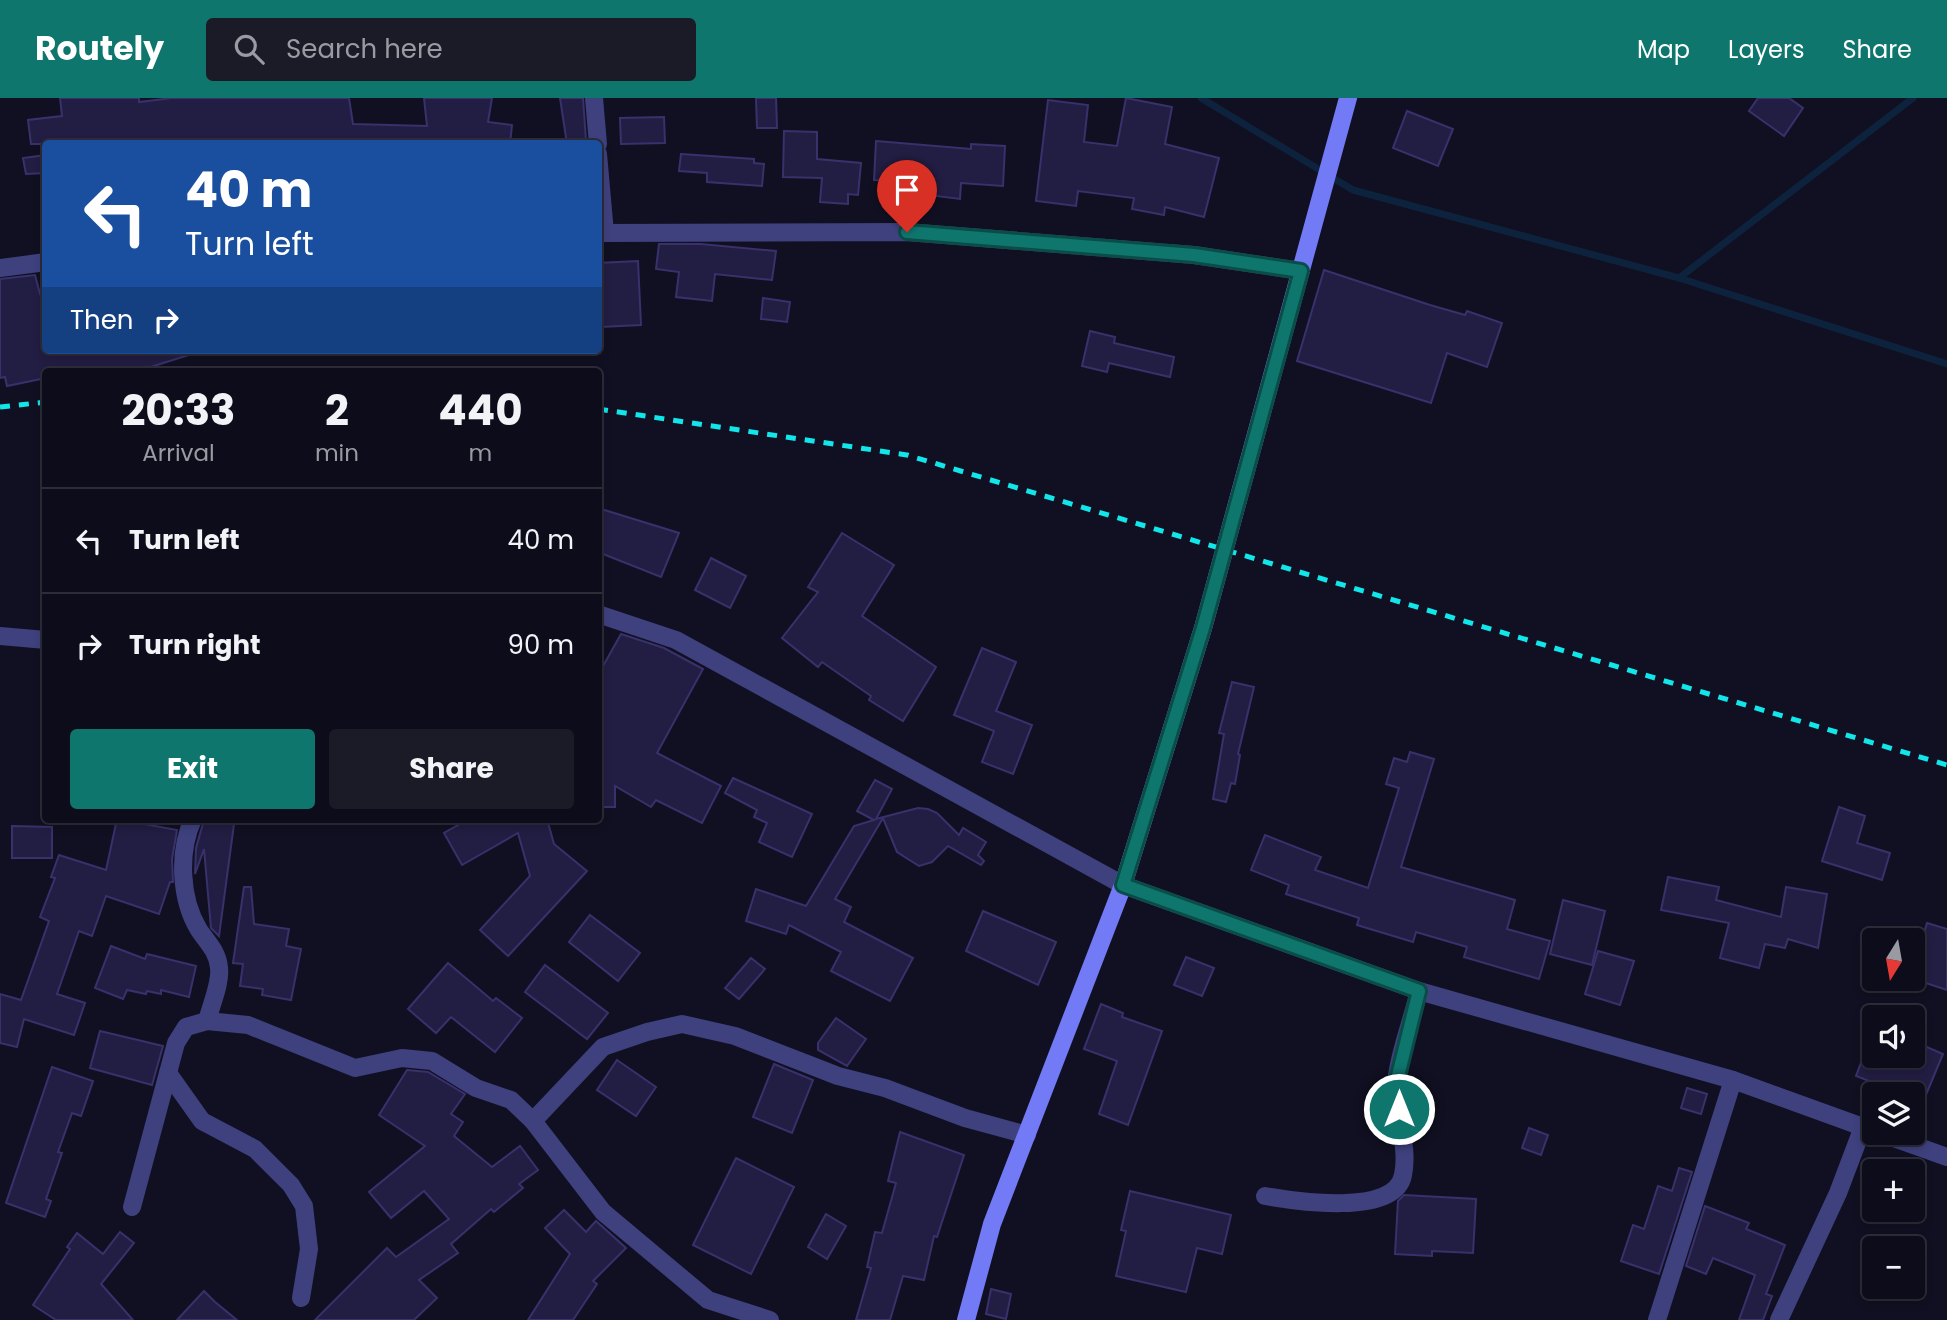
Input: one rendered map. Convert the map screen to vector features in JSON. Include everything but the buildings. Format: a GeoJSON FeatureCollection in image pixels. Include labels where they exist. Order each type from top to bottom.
{"type":"FeatureCollection","features":[{"type":"Feature","properties":{"kind":"street"},"geometry":{"type":"LineString","coordinates":[[594,98],[598,140]]}},
{"type":"Feature","properties":{"kind":"street"},"geometry":{"type":"LineString","coordinates":[[966,1320],[992,1224],[1123,885],[1203,628],[1348,98]]}},
{"type":"Feature","properties":{"kind":"street"},"geometry":{"type":"LineString","coordinates":[[602,233],[907,232],[1194,255],[1301,271]]}},
{"type":"Feature","properties":{"kind":"street"},"geometry":{"type":"LineString","coordinates":[[0,268],[42,263]]}},
{"type":"Feature","properties":{"kind":"street"},"geometry":{"type":"LineString","coordinates":[[602,615],[676,640],[1123,885],[1419,991],[1733,1080],[1862,1127]]}},
{"type":"Feature","properties":{"kind":"street"},"geometry":{"type":"LineString","coordinates":[[0,636],[42,640]]}},
{"type":"Feature","properties":{"kind":"street"},"geometry":{"type":"LineString","coordinates":[[192,823],[184,861],[185,898],[198,928],[214,949],[220,969],[207,1021]]}},
{"type":"Feature","properties":{"kind":"street"},"geometry":{"type":"LineString","coordinates":[[1265,1196],[1300,1203],[1354,1203],[1388,1194],[1403,1178],[1405,1151],[1395,1088],[1419,991]]}},
{"type":"Feature","properties":{"kind":"street"},"geometry":{"type":"LineString","coordinates":[[132,1208],[176,1043],[186,1027],[207,1021],[248,1025],[355,1068],[402,1058],[432,1061],[476,1088],[511,1100],[533,1121],[603,1212],[708,1300],[770,1320]]}},
{"type":"Feature","properties":{"kind":"street"},"geometry":{"type":"LineString","coordinates":[[533,1121],[603,1047],[647,1031],[682,1024],[735,1036],[838,1076],[885,1088],[965,1118],[1027,1135]]}},
{"type":"Feature","properties":{"kind":"street"},"geometry":{"type":"LineString","coordinates":[[168,1073],[202,1121],[256,1149],[291,1185],[304,1206],[309,1249],[302,1298]]}},
{"type":"Feature","properties":{"kind":"street"},"geometry":{"type":"LineString","coordinates":[[1657,1320],[1733,1080]]}},
{"type":"Feature","properties":{"kind":"street"},"geometry":{"type":"LineString","coordinates":[[1779,1320],[1863,1145]]}},
{"type":"Feature","properties":{"kind":"street"},"geometry":{"type":"LineString","coordinates":[[1913,1145],[1947,1157]]}},
{"type":"Feature","properties":{"kind":"waterway"},"geometry":{"type":"LineString","coordinates":[[1201,98],[1353,190],[1679,278],[1947,364]]}},
{"type":"Feature","properties":{"kind":"waterway"},"geometry":{"type":"LineString","coordinates":[[1679,278],[1913,98]]}},
{"type":"Feature","properties":{"kind":"railway"},"geometry":{"type":"LineString","coordinates":[[0,407],[42,402]]}},
{"type":"Feature","properties":{"kind":"railway"},"geometry":{"type":"LineString","coordinates":[[602,410],[907,455],[1947,765]]}},
{"type":"Feature","properties":{"kind":"route"},"geometry":{"type":"LineString","coordinates":[[907,232],[1194,255],[1301,271],[1203,628],[1123,885],[1419,991],[1395,1088],[1399,1109]]}}]}
